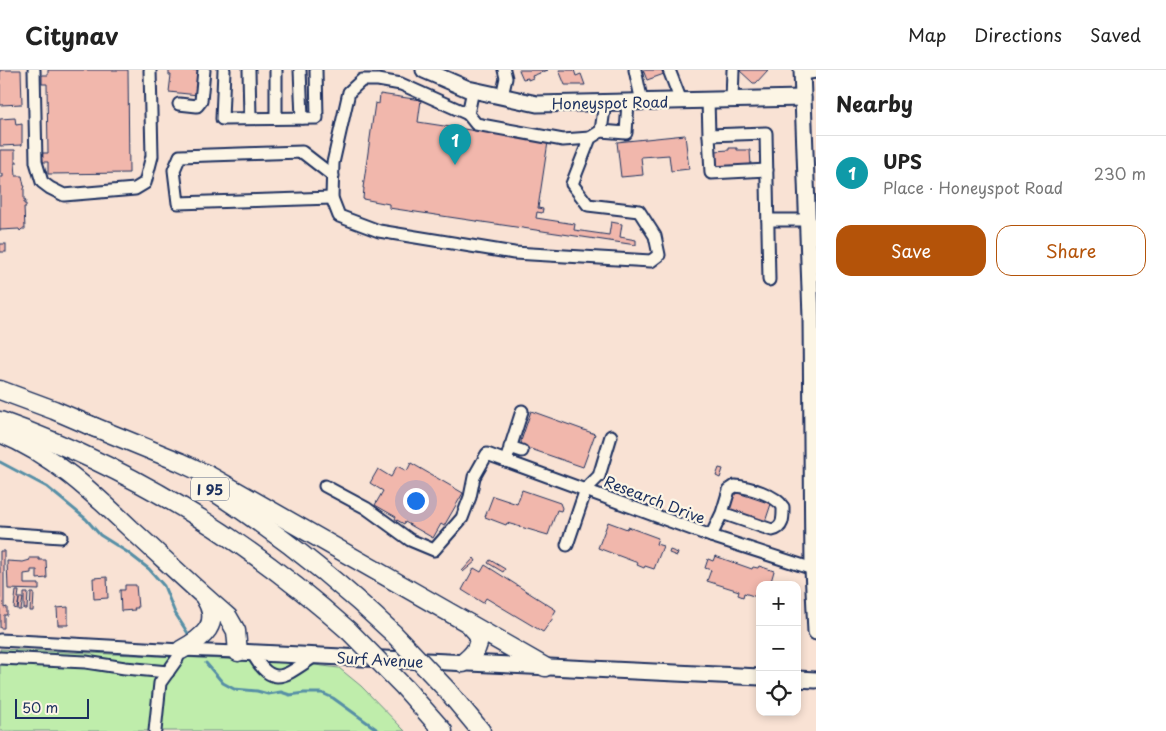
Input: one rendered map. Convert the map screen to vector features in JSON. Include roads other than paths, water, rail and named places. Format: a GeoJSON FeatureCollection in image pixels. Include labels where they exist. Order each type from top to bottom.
{"type":"FeatureCollection","features":[{"type":"Feature","properties":{"kind":"highway","name":"I 95"},"geometry":{"type":"LineString","coordinates":[[0,390],[87,424],[179,470],[264,524],[318,566],[394,633],[447,690],[481,731]]}},
{"type":"Feature","properties":{"kind":"highway","name":"I 95"},"geometry":{"type":"LineString","coordinates":[[0,421],[80,453],[137,481],[176,502],[230,537],[267,563],[349,631],[405,688],[443,731]]}},
{"type":"Feature","properties":{"kind":"highway"},"geometry":{"type":"LineString","coordinates":[[87,424],[210,476],[545,667]]}},
{"type":"Feature","properties":{"kind":"highway"},"geometry":{"type":"LineString","coordinates":[[0,434],[40,454],[72,475],[232,623],[237,638],[245,652]]}},
{"type":"Feature","properties":{"kind":"highway"},"geometry":{"type":"LineString","coordinates":[[181,650],[198,639],[209,628],[212,617],[208,603],[203,596]]}},
{"type":"Feature","properties":{"kind":"highway"},"geometry":{"type":"LineString","coordinates":[[463,663],[474,653],[479,644],[479,636],[467,621]]}},
{"type":"Feature","properties":{"kind":"main road","name":"Honeyspot Road"},"geometry":{"type":"LineString","coordinates":[[424,70],[473,90],[537,104],[802,98]]}},
{"type":"Feature","properties":{"kind":"main road"},"geometry":{"type":"LineString","coordinates":[[806,72],[802,98],[806,220],[813,318],[813,569],[816,632]]}},
{"type":"Feature","properties":{"kind":"main road","name":"Surf Avenue"},"geometry":{"type":"LineString","coordinates":[[245,652],[756,678]]}},
{"type":"Feature","properties":{"kind":"main road"},"geometry":{"type":"LineString","coordinates":[[801,679],[816,680]]}},
{"type":"Feature","properties":{"kind":"street"},"geometry":{"type":"LineString","coordinates":[[34,70],[36,162],[42,182],[64,195],[135,189],[144,183],[152,156],[150,70]]}},
{"type":"Feature","properties":{"kind":"street"},"geometry":{"type":"LineString","coordinates":[[179,104],[197,106],[201,101],[204,70]]}},
{"type":"Feature","properties":{"kind":"street"},"geometry":{"type":"LineString","coordinates":[[224,70],[222,119],[317,118],[316,70]]}},
{"type":"Feature","properties":{"kind":"street"},"geometry":{"type":"LineString","coordinates":[[249,70],[250,118]]}},
{"type":"Feature","properties":{"kind":"street"},"geometry":{"type":"LineString","coordinates":[[276,70],[276,118]]}},
{"type":"Feature","properties":{"kind":"street"},"geometry":{"type":"LineString","coordinates":[[300,70],[302,118]]}},
{"type":"Feature","properties":{"kind":"street"},"geometry":{"type":"LineString","coordinates":[[502,96],[506,78],[504,70]]}},
{"type":"Feature","properties":{"kind":"street"},"geometry":{"type":"LineString","coordinates":[[590,138],[572,184],[588,204],[639,211],[655,236],[659,255],[651,261],[514,252],[379,231],[339,216],[332,198],[333,162],[349,92],[362,80],[378,80],[401,84],[468,114],[476,124],[563,140],[590,138],[601,131],[626,132],[635,102],[635,70]]}},
{"type":"Feature","properties":{"kind":"street"},"geometry":{"type":"LineString","coordinates":[[669,70],[680,101]]}},
{"type":"Feature","properties":{"kind":"street"},"geometry":{"type":"LineString","coordinates":[[732,100],[733,70]]}},
{"type":"Feature","properties":{"kind":"street"},"geometry":{"type":"LineString","coordinates":[[468,114],[473,90]]}},
{"type":"Feature","properties":{"kind":"street"},"geometry":{"type":"LineString","coordinates":[[708,100],[711,173],[767,170]]}},
{"type":"Feature","properties":{"kind":"street"},"geometry":{"type":"LineString","coordinates":[[601,131],[605,102]]}},
{"type":"Feature","properties":{"kind":"street"},"geometry":{"type":"LineString","coordinates":[[709,135],[766,133],[769,280]]}},
{"type":"Feature","properties":{"kind":"street"},"geometry":{"type":"LineString","coordinates":[[332,176],[302,152],[180,156],[174,170],[178,203],[332,198]]}},
{"type":"Feature","properties":{"kind":"street"},"geometry":{"type":"LineString","coordinates":[[768,220],[806,220]]}},
{"type":"Feature","properties":{"kind":"street"},"geometry":{"type":"LineString","coordinates":[[506,461],[522,411]]}},
{"type":"Feature","properties":{"kind":"street"},"geometry":{"type":"LineString","coordinates":[[567,545],[586,489],[599,476],[611,436]]}},
{"type":"Feature","properties":{"kind":"street"},"geometry":{"type":"LineString","coordinates":[[510,447],[522,451]]}},
{"type":"Feature","properties":{"kind":"street","name":"Research Drive"},"geometry":{"type":"LineString","coordinates":[[325,486],[366,508],[410,540],[434,550],[462,518],[470,497],[474,477],[487,454],[711,536],[813,569]]}},
{"type":"Feature","properties":{"kind":"street"},"geometry":{"type":"LineString","coordinates":[[711,536],[722,513],[729,490],[735,486],[775,498],[783,507],[782,523],[780,527],[772,530],[722,513]]}},
{"type":"Feature","properties":{"kind":"street"},"geometry":{"type":"LineString","coordinates":[[0,533],[61,537]]}},
{"type":"Feature","properties":{"kind":"street","name":"Surf Avenue"},"geometry":{"type":"LineString","coordinates":[[0,640],[245,652]]}},
{"type":"Feature","properties":{"kind":"street"},"geometry":{"type":"LineString","coordinates":[[155,731],[160,683],[181,650]]}},
{"type":"Feature","properties":{"kind":"street"},"geometry":{"type":"LineString","coordinates":[[245,652],[264,672],[277,676],[287,673],[315,656]]}},
{"type":"Feature","properties":{"kind":"street"},"geometry":{"type":"LineString","coordinates":[[0,658],[86,662],[168,672]]}},
{"type":"Feature","properties":{"kind":"waterway"},"geometry":{"type":"LineString","coordinates":[[0,462],[47,487],[86,519],[100,535],[149,569],[164,586],[175,613],[189,635]]}},
{"type":"Feature","properties":{"kind":"waterway"},"geometry":{"type":"LineString","coordinates":[[206,663],[223,683],[234,689],[268,694],[281,692],[290,695],[322,693],[333,698],[379,731]]}},
{"type":"Feature","properties":{"kind":"place","name":"UPS"},"geometry":{"type":"Point","coordinates":[455,165]}}]}
